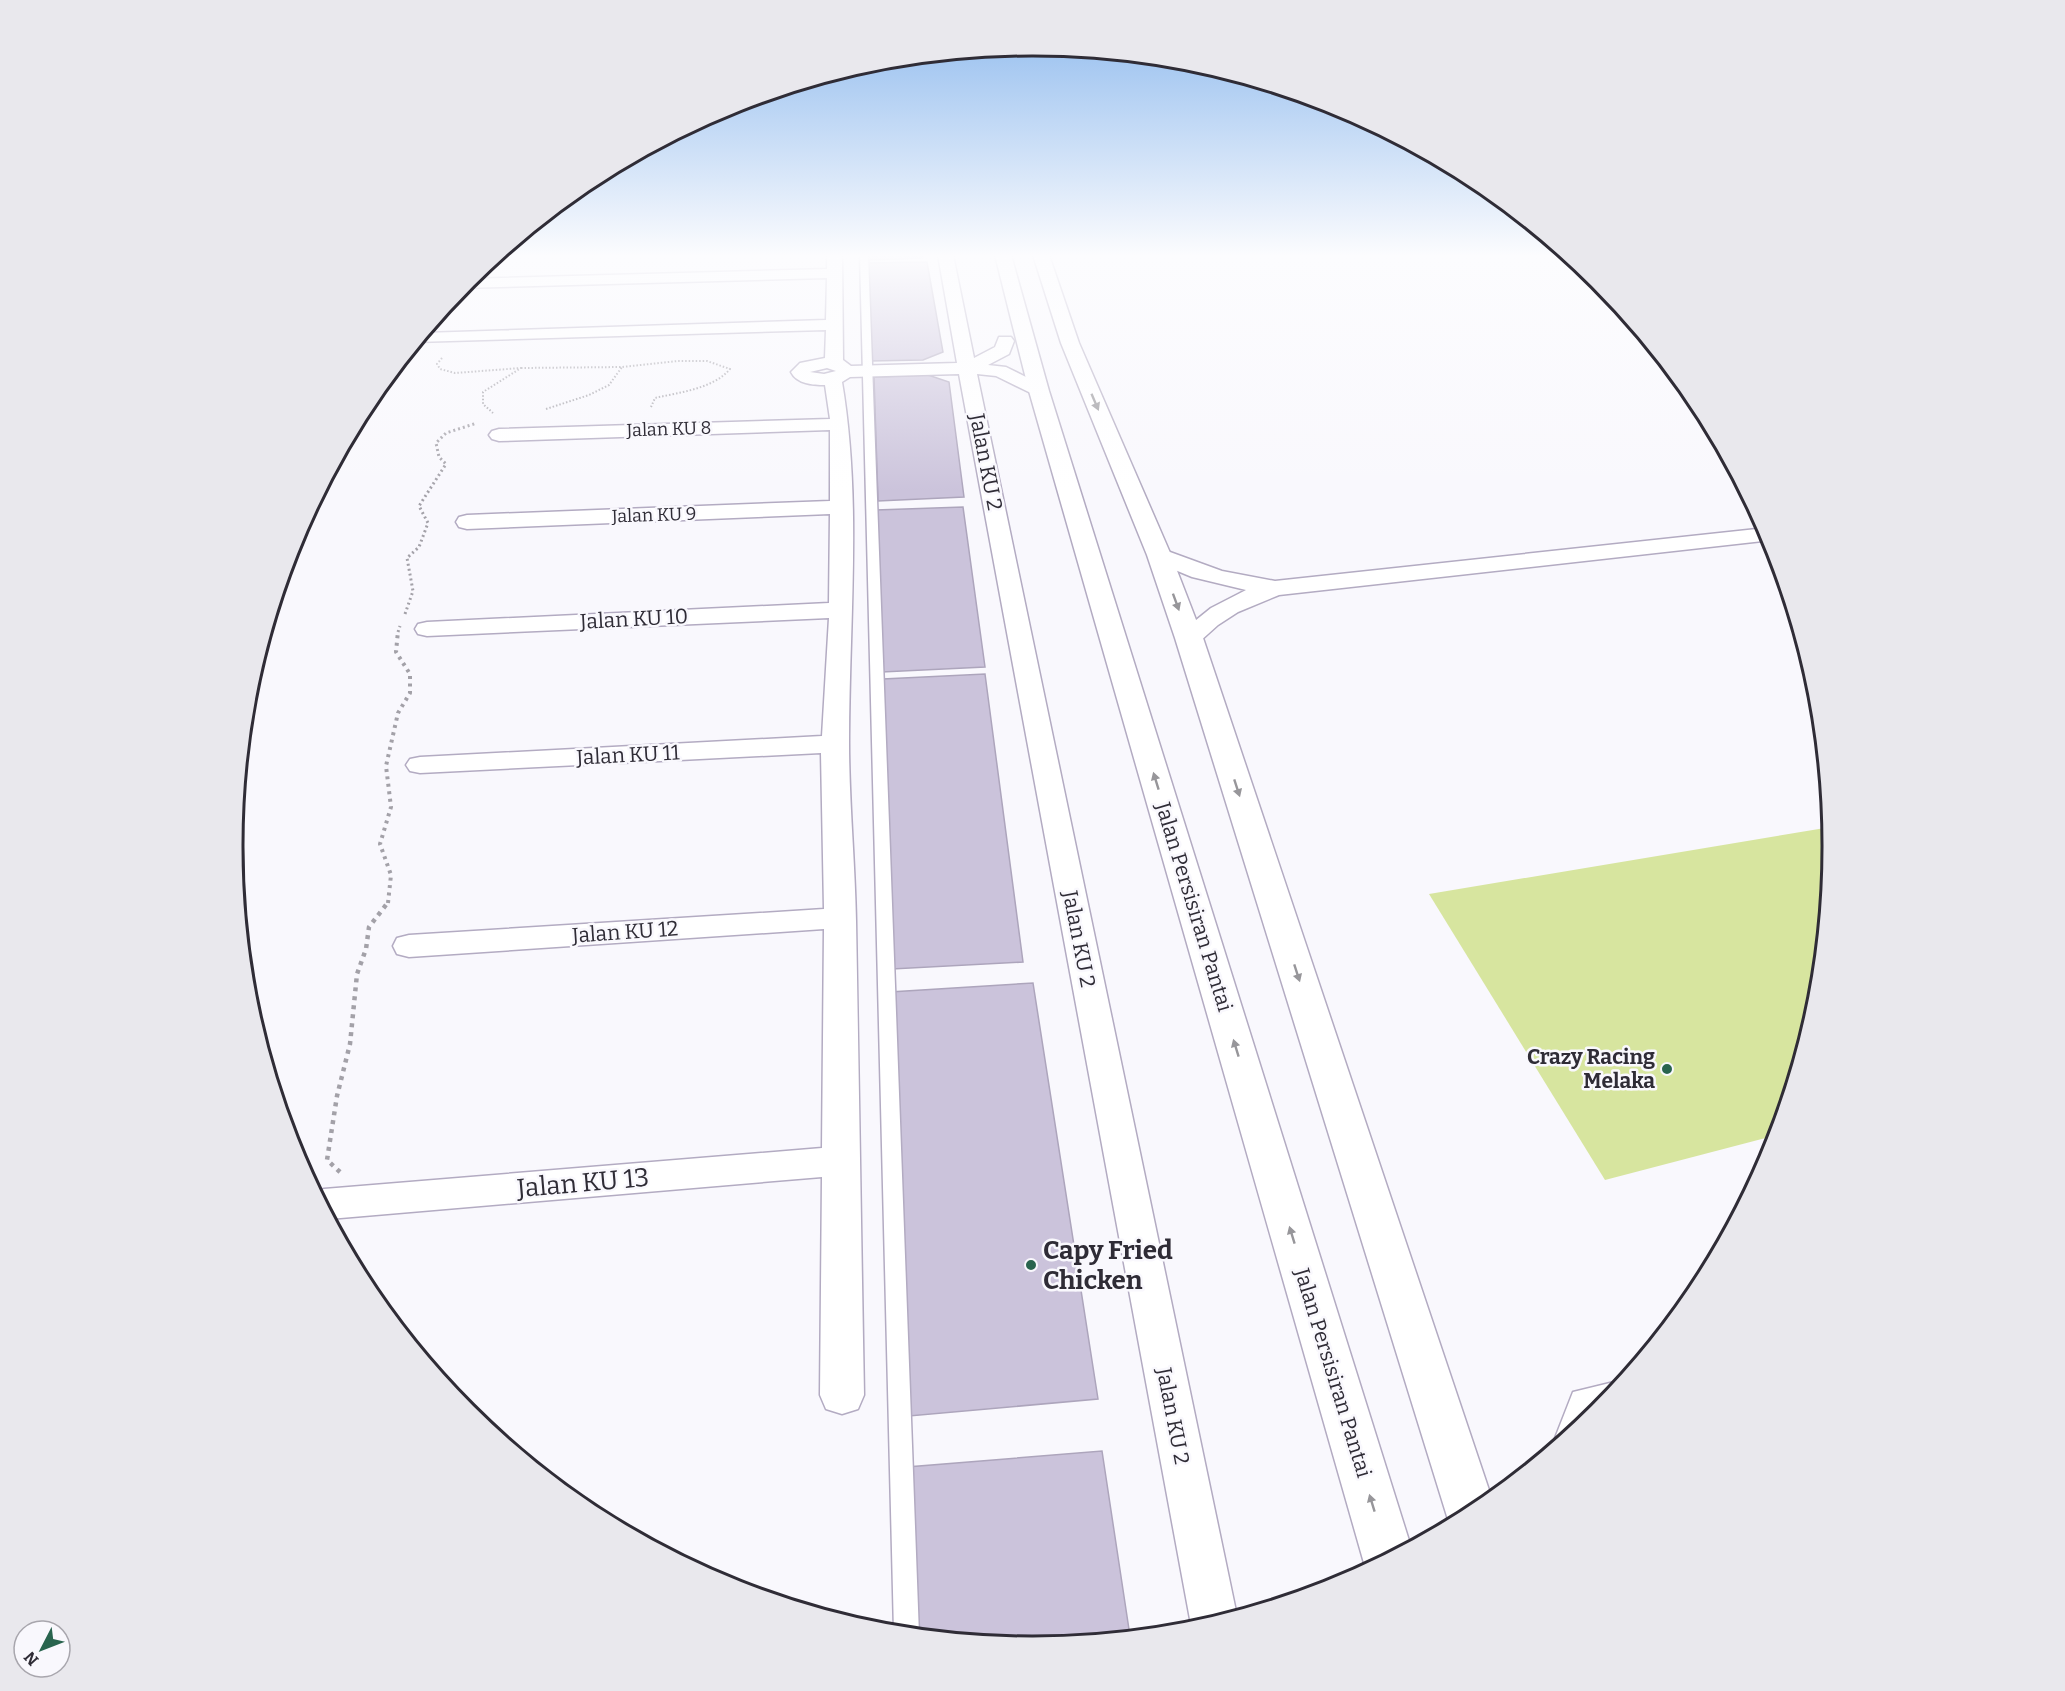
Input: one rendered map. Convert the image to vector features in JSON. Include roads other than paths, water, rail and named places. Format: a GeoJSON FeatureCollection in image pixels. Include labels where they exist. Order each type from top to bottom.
{"type":"FeatureCollection","features":[{"type":"Feature","properties":{"kind":"main road"},"geometry":{"type":"LineString","coordinates":[[1005,334],[1005,341],[1039,391]]}},
{"type":"Feature","properties":{"kind":"main road","name":"Jalan Persisiran Pantai"},"geometry":{"type":"LineString","coordinates":[[1017,334],[1039,391],[1386,1552]]}},
{"type":"Feature","properties":{"kind":"main road"},"geometry":{"type":"LineString","coordinates":[[1067,334],[1159,555],[1189,638],[1468,1504]]}},
{"type":"Feature","properties":{"kind":"main road"},"geometry":{"type":"LineString","coordinates":[[1070,343],[1072,334]]}},
{"type":"Feature","properties":{"kind":"street"},"geometry":{"type":"LineString","coordinates":[[429,338],[549,334]]}},
{"type":"Feature","properties":{"kind":"street"},"geometry":{"type":"LineString","coordinates":[[836,334],[841,507],[841,610],[835,744],[840,918],[842,1395]]}},
{"type":"Feature","properties":{"kind":"street","name":"Jalan KU 2"},"geometry":{"type":"LineString","coordinates":[[960,334],[1212,1614]]}},
{"type":"Feature","properties":{"kind":"street"},"geometry":{"type":"LineString","coordinates":[[967,368],[1004,350],[1005,341]]}},
{"type":"Feature","properties":{"kind":"street"},"geometry":{"type":"LineString","coordinates":[[838,371],[967,368],[1000,371],[1039,391]]}},
{"type":"Feature","properties":{"kind":"street","name":"Jalan KU 8"},"geometry":{"type":"LineString","coordinates":[[498,427],[840,423]]}},
{"type":"Feature","properties":{"kind":"street","name":"Jalan KU 9"},"geometry":{"type":"LineString","coordinates":[[467,522],[841,507]]}},
{"type":"Feature","properties":{"kind":"street"},"geometry":{"type":"LineString","coordinates":[[1189,638],[1207,620],[1226,607],[1243,598],[1276,588],[1758,535]]}},
{"type":"Feature","properties":{"kind":"street"},"geometry":{"type":"LineString","coordinates":[[1159,555],[1208,576],[1235,583],[1276,588]]}},
{"type":"Feature","properties":{"kind":"street","name":"Jalan KU 10"},"geometry":{"type":"LineString","coordinates":[[427,629],[841,610]]}},
{"type":"Feature","properties":{"kind":"street","name":"Jalan KU 11"},"geometry":{"type":"LineString","coordinates":[[420,765],[835,744]]}},
{"type":"Feature","properties":{"kind":"street","name":"Jalan KU 12"},"geometry":{"type":"LineString","coordinates":[[409,946],[840,918]]}},
{"type":"Feature","properties":{"kind":"street","name":"Jalan KU 13"},"geometry":{"type":"LineString","coordinates":[[329,1204],[842,1161]]}},
{"type":"Feature","properties":{"kind":"lane"},"geometry":{"type":"LineString","coordinates":[[867,334],[907,1625]]}},
{"type":"Feature","properties":{"kind":"lane"},"geometry":{"type":"LineString","coordinates":[[1573,1421],[1581,1399],[1599,1395]]}},
{"type":"Feature","properties":{"kind":"place","name":"Crazy Racing Melaka"},"geometry":{"type":"Point","coordinates":[1667,1069]}},
{"type":"Feature","properties":{"kind":"place","name":"Capy Fried Chicken"},"geometry":{"type":"Point","coordinates":[1031,1265]}}]}
